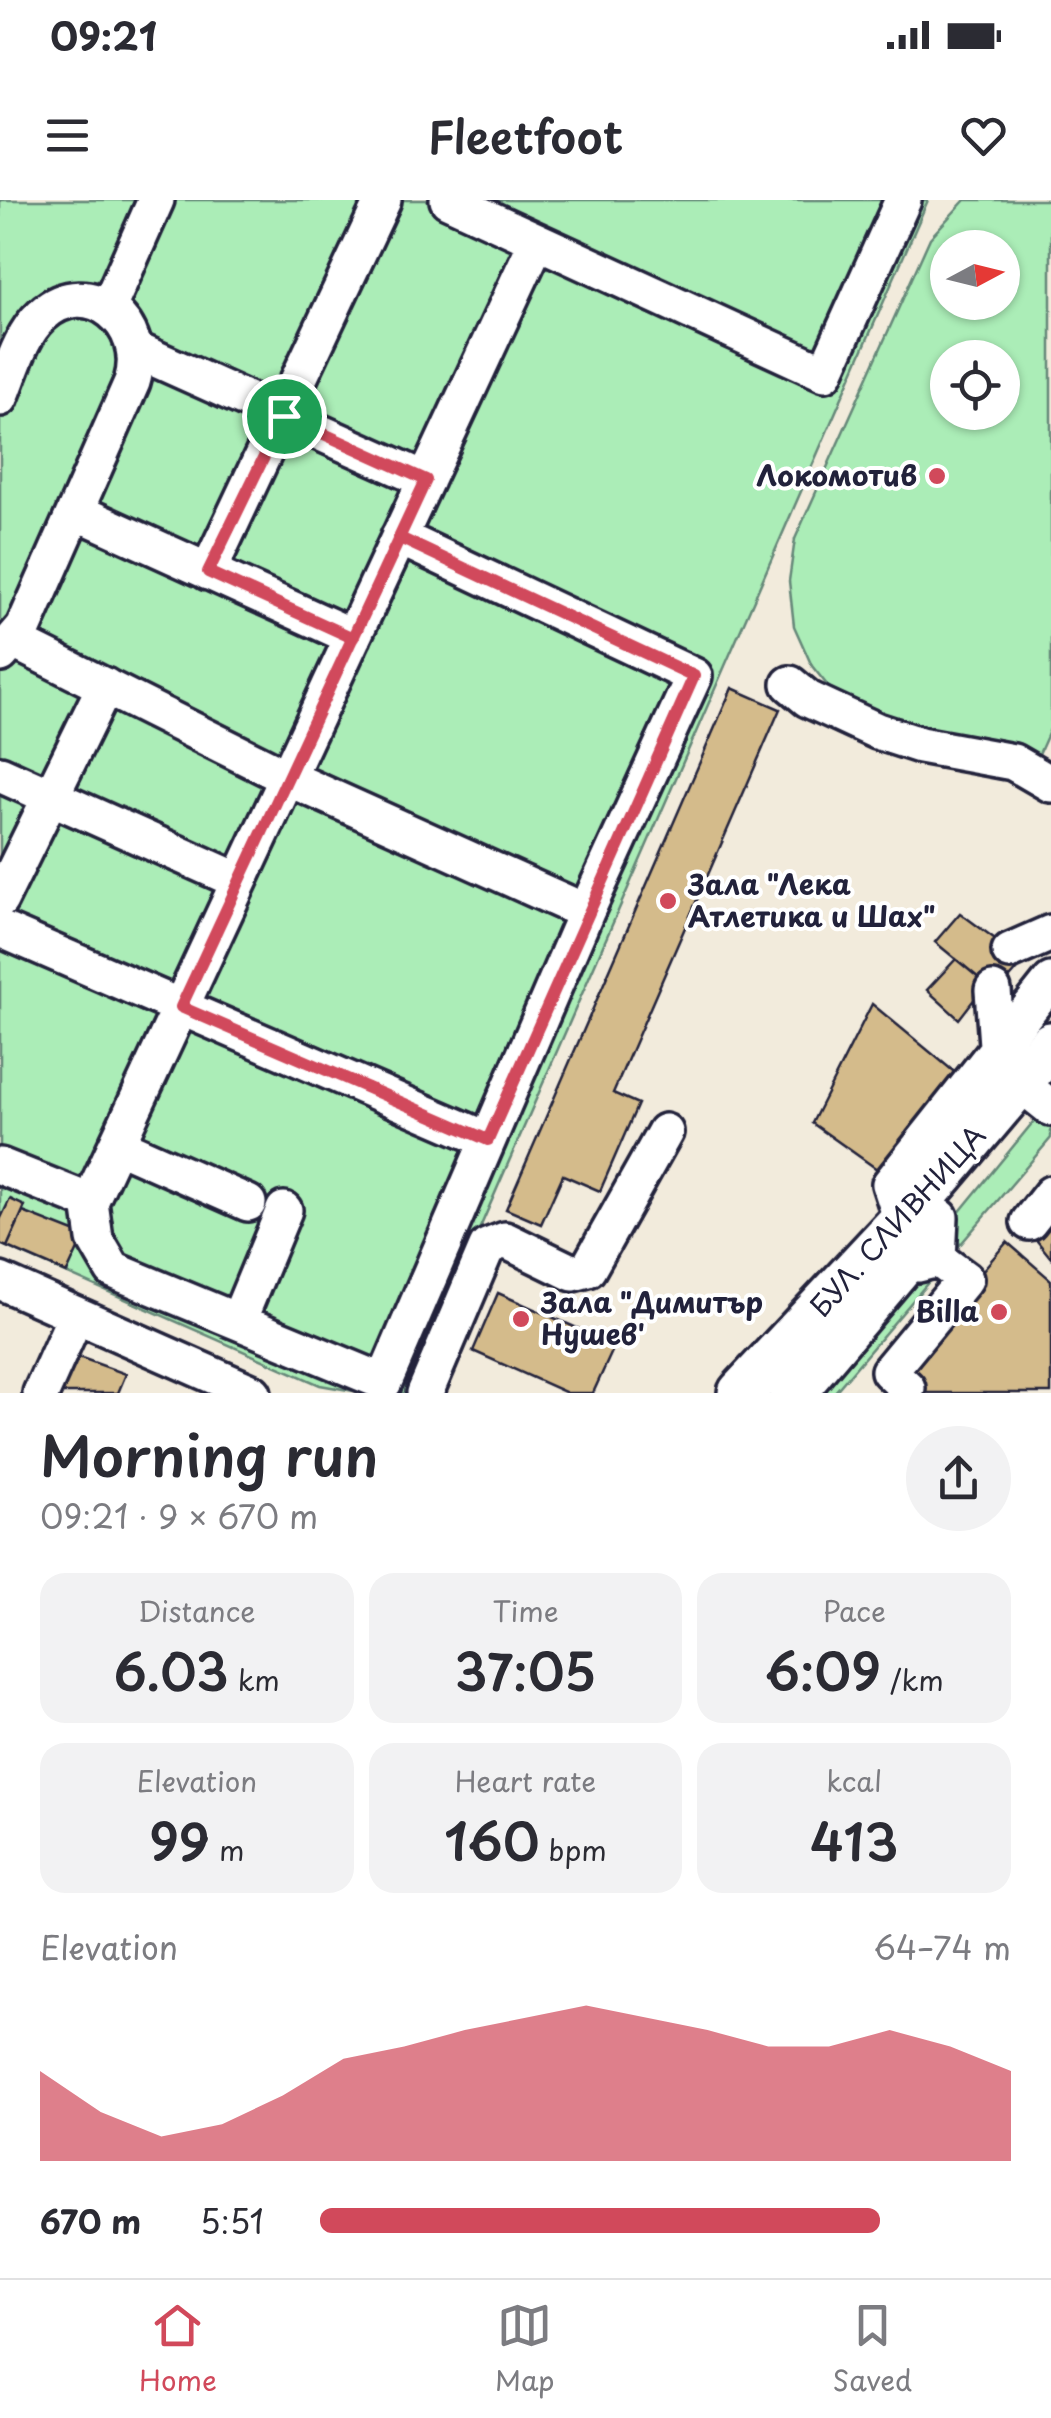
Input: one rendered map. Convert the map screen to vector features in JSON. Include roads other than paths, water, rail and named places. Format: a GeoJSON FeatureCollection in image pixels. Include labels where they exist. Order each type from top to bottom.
{"type":"FeatureCollection","features":[{"type":"Feature","properties":{"kind":"main road","name":"БУЛ. СЛИВНИЦА"},"geometry":{"type":"LineString","coordinates":[[792,1393],[1035,1097],[1051,1044]]}},
{"type":"Feature","properties":{"kind":"main road","name":"БУЛ. СЛИВНИЦА"},"geometry":{"type":"LineString","coordinates":[[741,1393],[919,1241]]}},
{"type":"Feature","properties":{"kind":"street"},"geometry":{"type":"LineString","coordinates":[[108,308],[156,200]]}},
{"type":"Feature","properties":{"kind":"street"},"geometry":{"type":"LineString","coordinates":[[208,572],[383,200]]}},
{"type":"Feature","properties":{"kind":"street"},"geometry":{"type":"LineString","coordinates":[[448,200],[522,223],[825,373],[904,200]]}},
{"type":"Feature","properties":{"kind":"street"},"geometry":{"type":"LineString","coordinates":[[400,538],[694,676],[586,912],[384,1382],[114,1270],[96,1238],[90,1202],[426,480],[522,223]]}},
{"type":"Feature","properties":{"kind":"street"},"geometry":{"type":"LineString","coordinates":[[0,398],[28,333],[41,316],[70,302],[108,308],[130,331],[136,350],[132,382],[8,648],[105,686],[288,778],[586,912]]}},
{"type":"Feature","properties":{"kind":"street"},"geometry":{"type":"LineString","coordinates":[[136,350],[426,480]]}},
{"type":"Feature","properties":{"kind":"street"},"geometry":{"type":"LineString","coordinates":[[75,511],[353,638]]}},
{"type":"Feature","properties":{"kind":"street"},"geometry":{"type":"LineString","coordinates":[[790,684],[808,699],[877,731],[920,745],[1013,762],[1051,784]]}},
{"type":"Feature","properties":{"kind":"street"},"geometry":{"type":"LineString","coordinates":[[0,900],[105,686]]}},
{"type":"Feature","properties":{"kind":"street"},"geometry":{"type":"LineString","coordinates":[[0,774],[239,881]]}},
{"type":"Feature","properties":{"kind":"street"},"geometry":{"type":"LineString","coordinates":[[0,929],[488,1140]]}},
{"type":"Feature","properties":{"kind":"street"},"geometry":{"type":"LineString","coordinates":[[1010,951],[1051,933]]}},
{"type":"Feature","properties":{"kind":"street"},"geometry":{"type":"LineString","coordinates":[[907,1388],[889,1371],[965,1280],[919,1241],[890,1184],[1051,980]]}},
{"type":"Feature","properties":{"kind":"street"},"geometry":{"type":"LineString","coordinates":[[993,990],[997,1048],[1035,1097]]}},
{"type":"Feature","properties":{"kind":"street"},"geometry":{"type":"LineString","coordinates":[[425,1393],[488,1247],[505,1240],[573,1273],[588,1269],[665,1132]]}},
{"type":"Feature","properties":{"kind":"street"},"geometry":{"type":"LineString","coordinates":[[117,1145],[248,1204]]}},
{"type":"Feature","properties":{"kind":"street"},"geometry":{"type":"LineString","coordinates":[[0,1166],[90,1202]]}},
{"type":"Feature","properties":{"kind":"street"},"geometry":{"type":"LineString","coordinates":[[1029,1222],[1051,1194]]}},
{"type":"Feature","properties":{"kind":"street"},"geometry":{"type":"LineString","coordinates":[[238,1321],[284,1210]]}},
{"type":"Feature","properties":{"kind":"street"},"geometry":{"type":"LineString","coordinates":[[0,1281],[253,1393]]}},
{"type":"Feature","properties":{"kind":"street"},"geometry":{"type":"LineString","coordinates":[[40,1393],[76,1314]]}},
{"type":"Feature","properties":{"kind":"place","name":"Локомотив"},"geometry":{"type":"Point","coordinates":[937,476]}},
{"type":"Feature","properties":{"kind":"place","name":"Зала \"Лека Атлетика и Шах\""},"geometry":{"type":"Point","coordinates":[668,901]}},
{"type":"Feature","properties":{"kind":"place","name":"Billa"},"geometry":{"type":"Point","coordinates":[999,1312]}},
{"type":"Feature","properties":{"kind":"place","name":"Зала \"Димитър Нушев'"},"geometry":{"type":"Point","coordinates":[521,1319]}}]}
